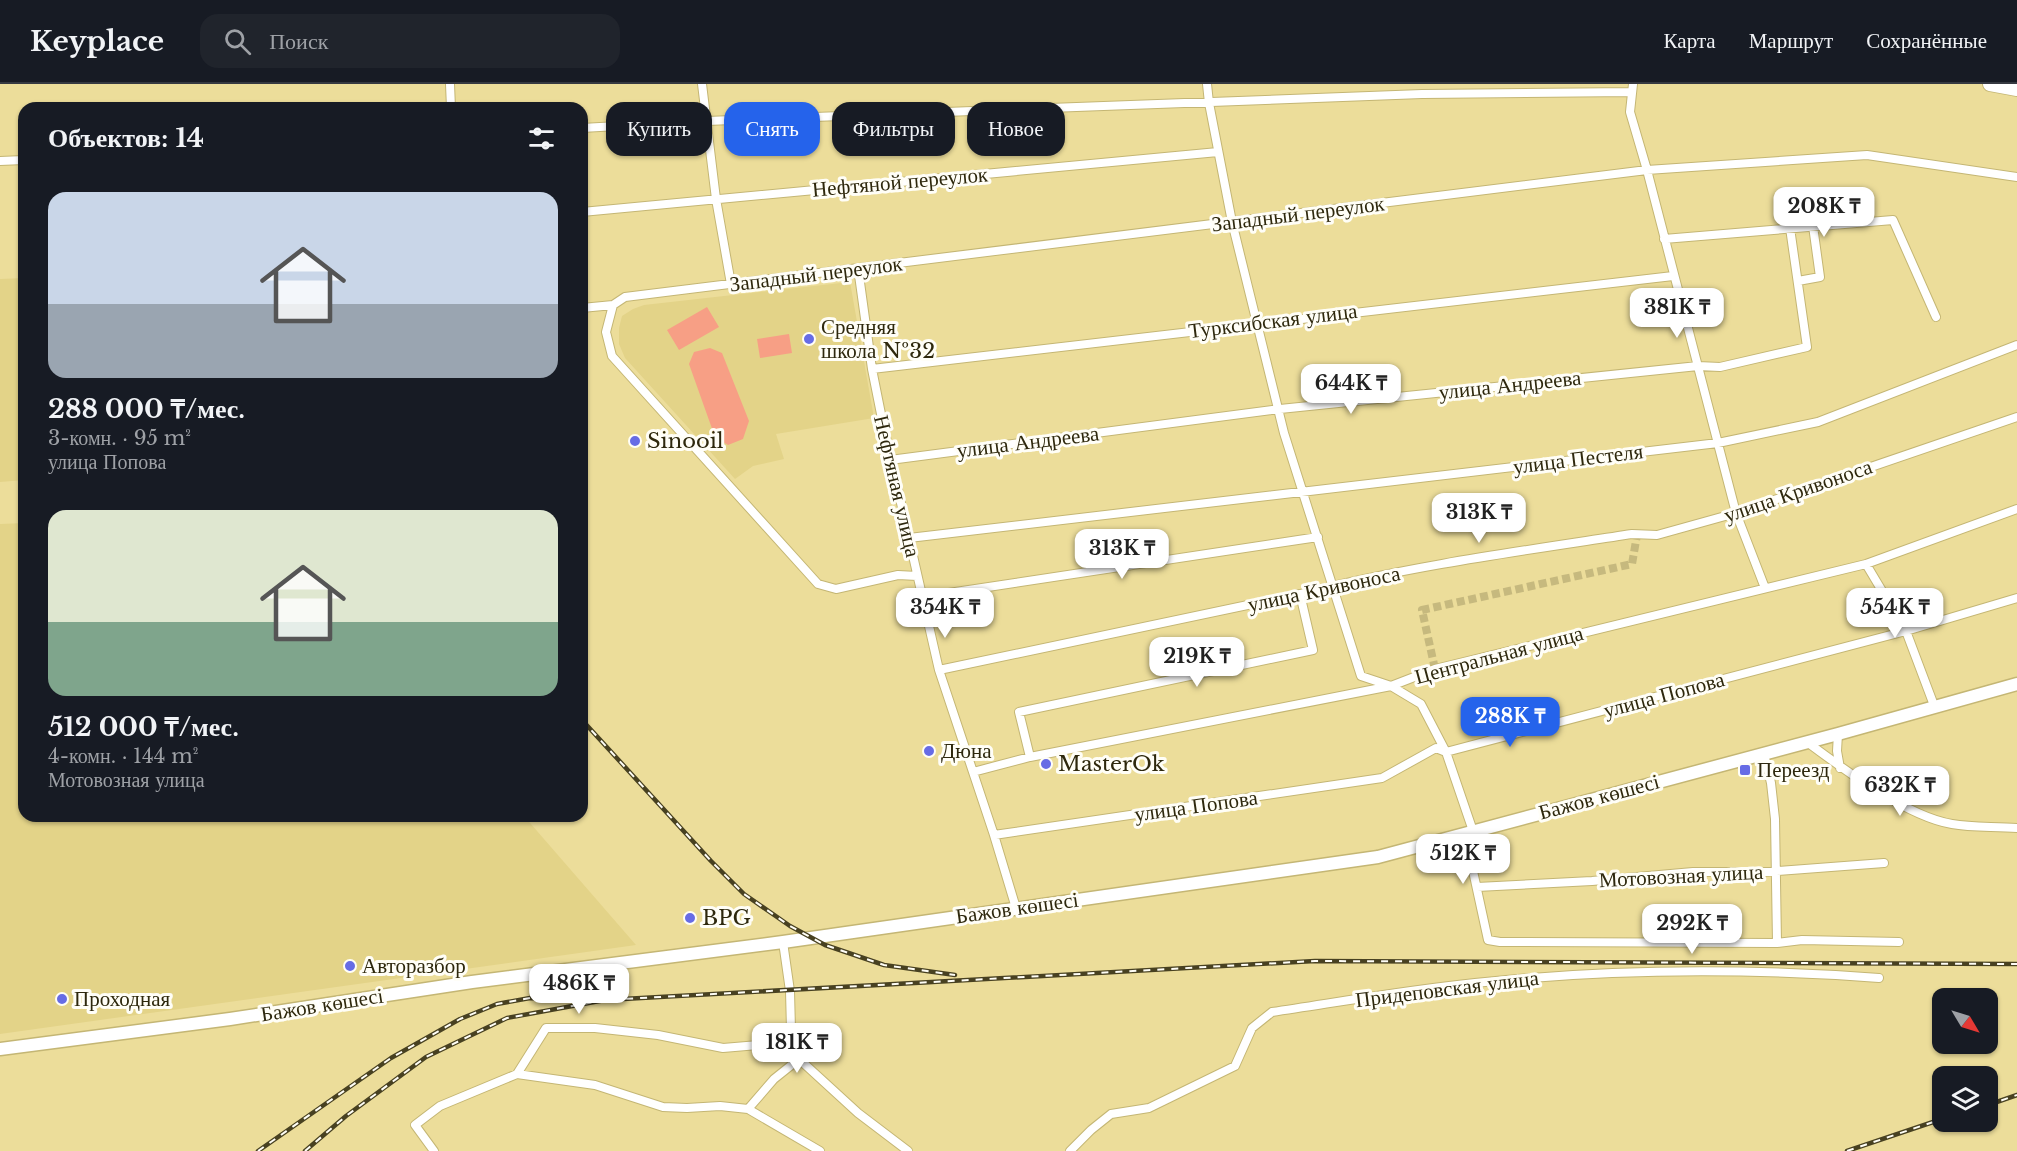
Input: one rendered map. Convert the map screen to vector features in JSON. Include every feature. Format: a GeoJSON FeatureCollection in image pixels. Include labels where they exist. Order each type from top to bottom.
{"type":"FeatureCollection","features":[{"type":"Feature","properties":{"kind":"highway"},"geometry":{"type":"LineString","coordinates":[[1989,84],[2017,89]]}},
{"type":"Feature","properties":{"kind":"main road","name":"Бажов көшесі"},"geometry":{"type":"LineString","coordinates":[[0,1049],[472,982],[783,942],[1378,856],[1935,708],[2017,684]]}},
{"type":"Feature","properties":{"kind":"street"},"geometry":{"type":"LineString","coordinates":[[450,84],[451,102]]}},
{"type":"Feature","properties":{"kind":"street"},"geometry":{"type":"LineString","coordinates":[[702,84],[705,102]]}},
{"type":"Feature","properties":{"kind":"street"},"geometry":{"type":"LineString","coordinates":[[1207,84],[1232,222],[1280,409],[1284,433],[1361,676],[1391,686],[1421,704],[1446,752],[1473,831],[1468,848],[1488,940],[1500,942],[1777,943],[1803,939],[1899,942]]}},
{"type":"Feature","properties":{"kind":"street"},"geometry":{"type":"LineString","coordinates":[[712,121],[1632,88],[1630,112],[1736,513],[1765,588]]}},
{"type":"Feature","properties":{"kind":"street"},"geometry":{"type":"LineString","coordinates":[[588,128],[606,127]]}},
{"type":"Feature","properties":{"kind":"street","name":"Нефтяной переулок"},"geometry":{"type":"LineString","coordinates":[[588,211],[1218,152]]}},
{"type":"Feature","properties":{"kind":"street","name":"Западный переулок"},"geometry":{"type":"LineString","coordinates":[[588,307],[612,305],[625,297],[1647,170],[1867,155],[2017,177]]}},
{"type":"Feature","properties":{"kind":"street"},"geometry":{"type":"LineString","coordinates":[[712,156],[716,199],[731,284]]}},
{"type":"Feature","properties":{"kind":"street"},"geometry":{"type":"LineString","coordinates":[[0,161],[18,160]]}},
{"type":"Feature","properties":{"kind":"street"},"geometry":{"type":"LineString","coordinates":[[1664,239],[1893,220],[1936,317]]}},
{"type":"Feature","properties":{"kind":"street"},"geometry":{"type":"LineString","coordinates":[[1790,228],[1798,281],[1820,277],[1813,226]]}},
{"type":"Feature","properties":{"kind":"street","name":"Нефтяная улица"},"geometry":{"type":"LineString","coordinates":[[858,268],[872,369],[890,460],[939,670],[1016,908]]}},
{"type":"Feature","properties":{"kind":"street","name":"Турксибская улица"},"geometry":{"type":"LineString","coordinates":[[872,369],[1674,276]]}},
{"type":"Feature","properties":{"kind":"street","name":"улица Андреева"},"geometry":{"type":"LineString","coordinates":[[890,460],[1280,409],[1698,366],[1720,367],[1808,347],[1798,281]]}},
{"type":"Feature","properties":{"kind":"street"},"geometry":{"type":"LineString","coordinates":[[612,305],[606,332],[612,356],[818,584],[836,589],[898,575],[917,576]]}},
{"type":"Feature","properties":{"kind":"street","name":"улица Пестеля"},"geometry":{"type":"LineString","coordinates":[[909,538],[1718,443],[1818,422],[2017,345]]}},
{"type":"Feature","properties":{"kind":"street","name":"улица Кривоноса"},"geometry":{"type":"LineString","coordinates":[[939,670],[1480,557],[1632,534],[1657,535],[1736,513],[2017,417]]}},
{"type":"Feature","properties":{"kind":"street","name":"Центральная улица"},"geometry":{"type":"LineString","coordinates":[[973,772],[1030,757],[1391,686],[1435,669],[1866,564],[2017,509]]}},
{"type":"Feature","properties":{"kind":"street"},"geometry":{"type":"LineString","coordinates":[[922,597],[1317,537]]}},
{"type":"Feature","properties":{"kind":"street"},"geometry":{"type":"LineString","coordinates":[[1866,564],[1906,631],[1935,708]]}},
{"type":"Feature","properties":{"kind":"street"},"geometry":{"type":"LineString","coordinates":[[1030,757],[1019,712],[1313,650],[1300,594]]}},
{"type":"Feature","properties":{"kind":"street","name":"улица Попова"},"geometry":{"type":"LineString","coordinates":[[994,835],[1382,778],[1436,748],[1446,752],[1906,631],[2017,598]]}},
{"type":"Feature","properties":{"kind":"street"},"geometry":{"type":"LineString","coordinates":[[1838,734],[1837,751],[1840,768]]}},
{"type":"Feature","properties":{"kind":"street"},"geometry":{"type":"LineString","coordinates":[[1807,742],[1840,768],[1930,818],[1951,824],[2017,828]]}},
{"type":"Feature","properties":{"kind":"street"},"geometry":{"type":"LineString","coordinates":[[1826,756],[1832,757],[1837,751]]}},
{"type":"Feature","properties":{"kind":"street"},"geometry":{"type":"LineString","coordinates":[[1764,754],[1774,802],[1777,943]]}},
{"type":"Feature","properties":{"kind":"street","name":"Мотовозная улица"},"geometry":{"type":"LineString","coordinates":[[1477,887],[1592,881],[1693,872],[1775,870],[1884,863]]}},
{"type":"Feature","properties":{"kind":"street"},"geometry":{"type":"LineString","coordinates":[[783,942],[790,991],[790,1030],[799,1059],[858,1113],[908,1151]]}},
{"type":"Feature","properties":{"kind":"street","name":"Придеповская улица"},"geometry":{"type":"LineString","coordinates":[[1070,1151],[1111,1114],[1149,1108],[1235,1066],[1252,1028],[1272,1012],[1473,983],[1537,978],[1729,972],[1816,973],[1879,978]]}},
{"type":"Feature","properties":{"kind":"street"},"geometry":{"type":"LineString","coordinates":[[517,1074],[546,1028],[595,1028],[658,1035],[723,1048],[769,1044],[790,1030]]}},
{"type":"Feature","properties":{"kind":"street"},"geometry":{"type":"LineString","coordinates":[[748,1109],[774,1079],[799,1059]]}},
{"type":"Feature","properties":{"kind":"street"},"geometry":{"type":"LineString","coordinates":[[434,1151],[415,1125],[440,1106],[517,1074],[595,1085],[663,1107],[720,1106],[748,1109],[820,1151]]}},
{"type":"Feature","properties":{"kind":"shaded area"},"geometry":{"type":"Polygon","coordinates":[[[18,278],[18,480],[0,482],[0,279],[18,278]]]}},
{"type":"Feature","properties":{"kind":"shaded area"},"geometry":{"type":"Polygon","coordinates":[[[850,282],[874,418],[776,434],[784,459],[753,466],[735,479],[625,358],[619,344],[622,316],[644,305],[850,282]]]}},
{"type":"Feature","properties":{"kind":"shaded area"},"geometry":{"type":"Polygon","coordinates":[[[707,307],[719,327],[679,350],[667,330],[707,307]]]}},
{"type":"Feature","properties":{"kind":"shaded area"},"geometry":{"type":"Polygon","coordinates":[[[789,334],[792,353],[760,358],[757,339],[789,334]]]}},
{"type":"Feature","properties":{"kind":"shaded area"},"geometry":{"type":"Polygon","coordinates":[[[710,348],[722,353],[749,421],[743,439],[728,445],[715,437],[689,364],[694,352],[710,348]]]}},
{"type":"Feature","properties":{"kind":"shaded area"},"geometry":{"type":"Polygon","coordinates":[[[18,523],[18,822],[529,822],[636,945],[0,1034],[0,524],[18,523]]]}},
{"type":"Feature","properties":{"kind":"tunnel"},"geometry":{"type":"LineString","coordinates":[[1435,669],[1422,610],[1632,564],[1637,535]]}},
{"type":"Feature","properties":{"kind":"railway"},"geometry":{"type":"LineString","coordinates":[[588,727],[744,894],[790,926],[825,945],[884,965],[955,975]]}},
{"type":"Feature","properties":{"kind":"railway"},"geometry":{"type":"LineString","coordinates":[[305,1151],[346,1116],[426,1057],[507,1018],[605,1000],[1315,961],[2017,964]]}},
{"type":"Feature","properties":{"kind":"railway"},"geometry":{"type":"LineString","coordinates":[[258,1151],[391,1058],[460,1019],[497,1004],[530,998],[578,999]]}},
{"type":"Feature","properties":{"kind":"railway"},"geometry":{"type":"LineString","coordinates":[[1998,1102],[2017,1095]]}},
{"type":"Feature","properties":{"kind":"railway"},"geometry":{"type":"LineString","coordinates":[[1847,1151],[1932,1122]]}},
{"type":"Feature","properties":{"kind":"place","name":"Средняя школа №32"},"geometry":{"type":"Point","coordinates":[809,339]}},
{"type":"Feature","properties":{"kind":"place","name":"Sinooil"},"geometry":{"type":"Point","coordinates":[635,441]}},
{"type":"Feature","properties":{"kind":"place","name":"Дюна"},"geometry":{"type":"Point","coordinates":[929,751]}},
{"type":"Feature","properties":{"kind":"place","name":"MasterOk"},"geometry":{"type":"Point","coordinates":[1046,764]}},
{"type":"Feature","properties":{"kind":"place","name":"Переезд"},"geometry":{"type":"Point","coordinates":[1745,770]}},
{"type":"Feature","properties":{"kind":"place","name":"BPG"},"geometry":{"type":"Point","coordinates":[690,918]}},
{"type":"Feature","properties":{"kind":"place","name":"Авторазбор"},"geometry":{"type":"Point","coordinates":[350,966]}},
{"type":"Feature","properties":{"kind":"place","name":"Проходная"},"geometry":{"type":"Point","coordinates":[62,999]}}]}
